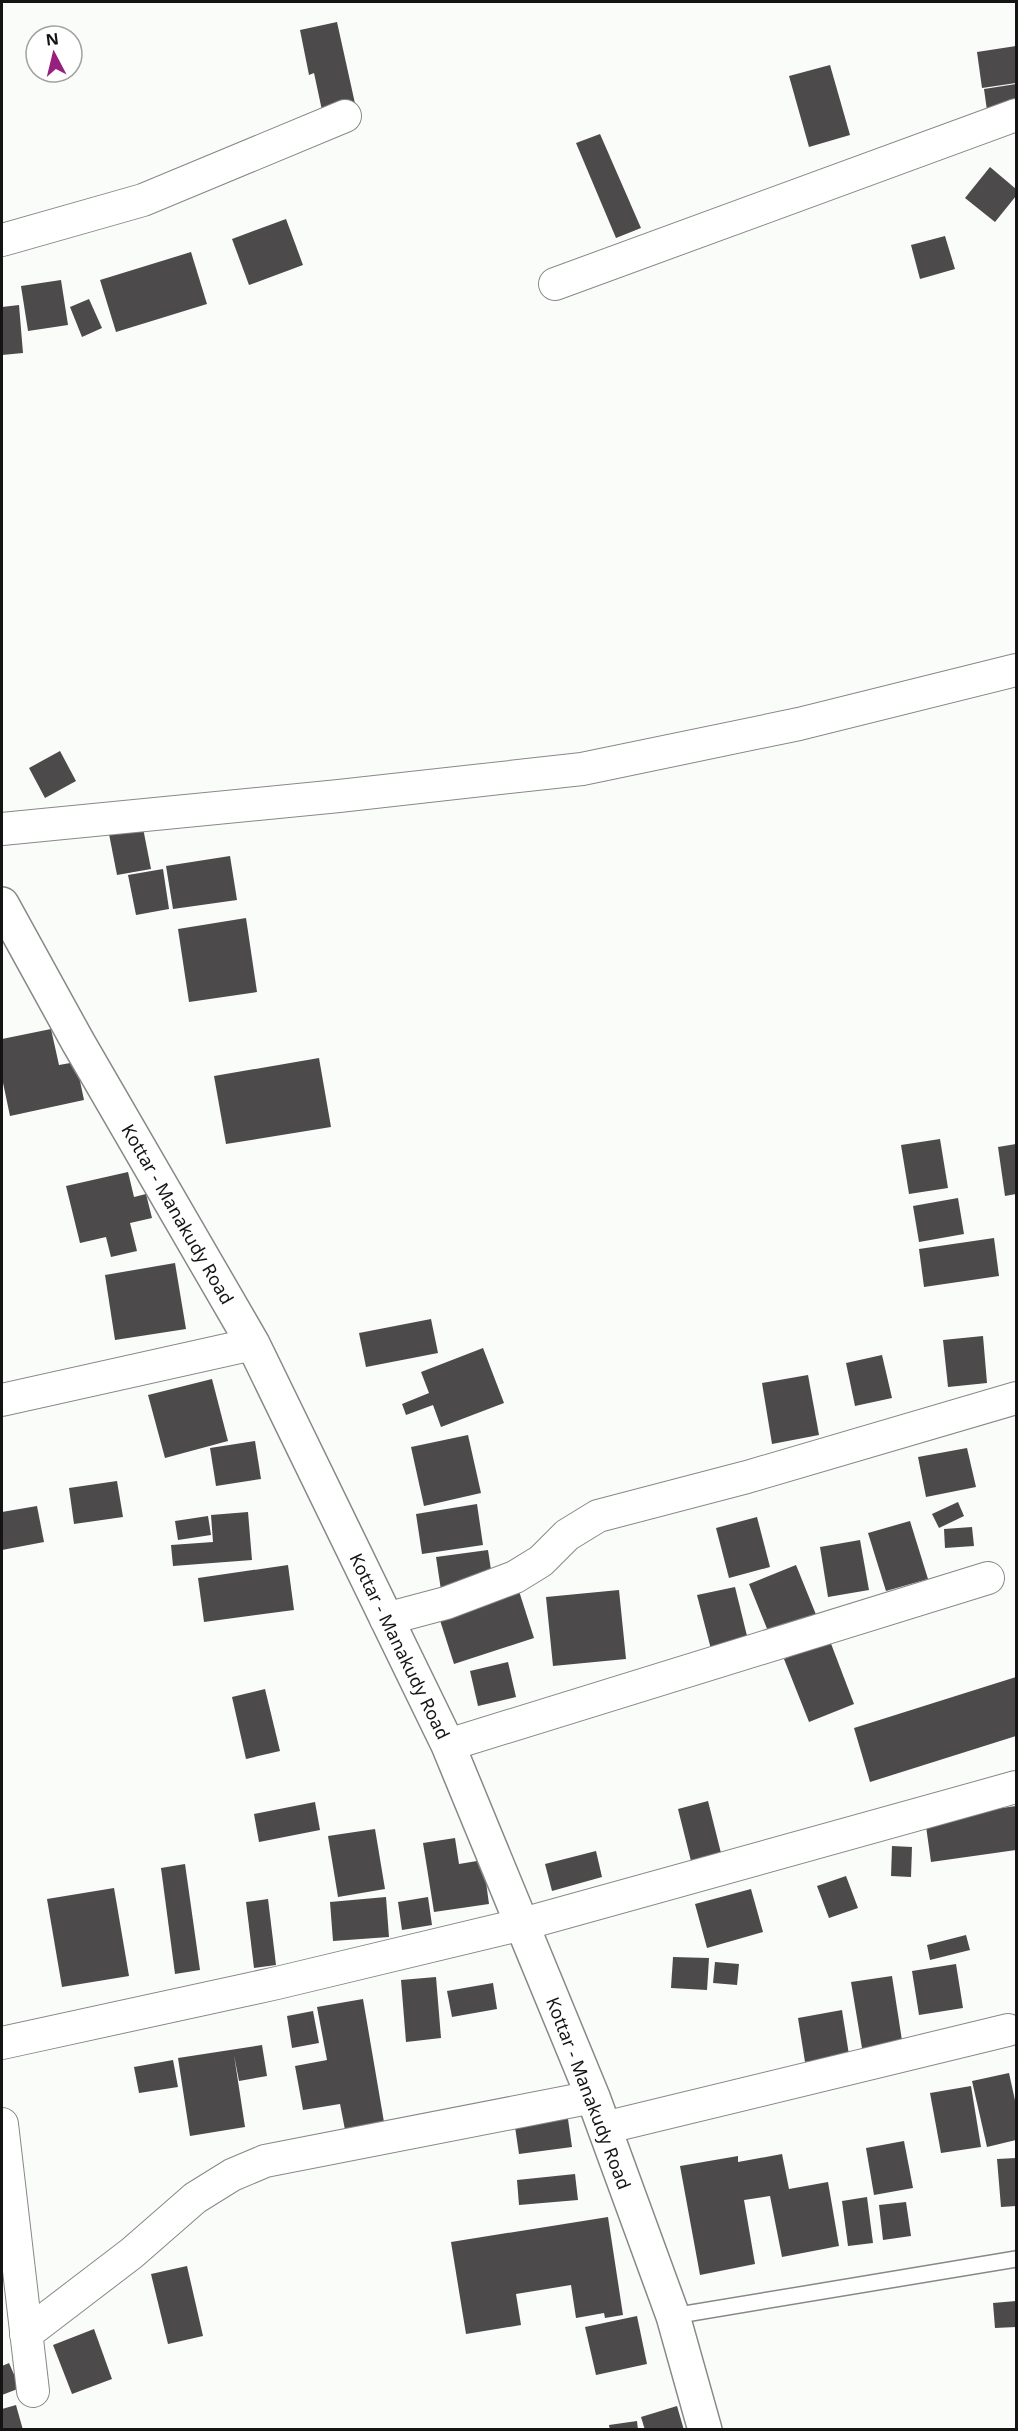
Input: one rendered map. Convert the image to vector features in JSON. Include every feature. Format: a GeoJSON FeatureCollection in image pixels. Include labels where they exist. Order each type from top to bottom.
{"type":"FeatureCollection","features":[{"type":"Feature","properties":{"kind":"main road","name":"Kottar - Manakudy Road"},"geometry":{"type":"LineString","coordinates":[[2,904],[78,1042],[253,1344],[448,1745],[593,2097],[672,2316],[705,2430]]}},
{"type":"Feature","properties":{"kind":"street"},"geometry":{"type":"LineString","coordinates":[[555,284],[1017,115]]}},
{"type":"Feature","properties":{"kind":"street"},"geometry":{"type":"LineString","coordinates":[[2,240],[143,200],[345,116]]}},
{"type":"Feature","properties":{"kind":"street"},"geometry":{"type":"LineString","coordinates":[[2,829],[339,796],[582,769],[799,724],[1016,673]]}},
{"type":"Feature","properties":{"kind":"street"},"geometry":{"type":"LineString","coordinates":[[2,1401],[253,1344]]}},
{"type":"Feature","properties":{"kind":"street"},"geometry":{"type":"LineString","coordinates":[[386,1619],[446,1603],[515,1577],[542,1561],[567,1535],[598,1516],[747,1477],[1017,1398]]}},
{"type":"Feature","properties":{"kind":"street"},"geometry":{"type":"LineString","coordinates":[[448,1745],[988,1578]]}},
{"type":"Feature","properties":{"kind":"street"},"geometry":{"type":"LineString","coordinates":[[2,2043],[278,1983],[523,1924],[1017,1787]]}},
{"type":"Feature","properties":{"kind":"street"},"geometry":{"type":"LineString","coordinates":[[604,2128],[1008,2030]]}},
{"type":"Feature","properties":{"kind":"street"},"geometry":{"type":"LineString","coordinates":[[26,2334],[132,2253],[195,2198],[232,2175],[265,2161],[593,2097]]}},
{"type":"Feature","properties":{"kind":"street"},"geometry":{"type":"LineString","coordinates":[[2,2124],[33,2391]]}},
{"type":"Feature","properties":{"kind":"lane"},"geometry":{"type":"LineString","coordinates":[[672,2316],[1017,2259]]}},
{"type":"Feature","properties":{"kind":"building"},"geometry":{"type":"Polygon","coordinates":[[[337,22],[356,108],[323,115],[314,73],[309,75],[300,30],[337,22]]]}},
{"type":"Feature","properties":{"kind":"building"},"geometry":{"type":"Polygon","coordinates":[[[1016,46],[1016,83],[982,88],[977,52],[1016,46]]]}},
{"type":"Feature","properties":{"kind":"building"},"geometry":{"type":"Polygon","coordinates":[[[830,65],[850,135],[809,147],[789,76],[830,65]]]}},
{"type":"Feature","properties":{"kind":"building"},"geometry":{"type":"Polygon","coordinates":[[[1016,84],[1016,121],[989,125],[984,89],[1016,84]]]}},
{"type":"Feature","properties":{"kind":"building"},"geometry":{"type":"Polygon","coordinates":[[[600,134],[641,228],[616,238],[576,143],[600,134]]]}},
{"type":"Feature","properties":{"kind":"building"},"geometry":{"type":"Polygon","coordinates":[[[990,167],[1016,189],[1016,196],[995,222],[965,198],[990,167]]]}},
{"type":"Feature","properties":{"kind":"building"},"geometry":{"type":"Polygon","coordinates":[[[286,219],[303,265],[249,285],[232,239],[286,219]]]}},
{"type":"Feature","properties":{"kind":"building"},"geometry":{"type":"Polygon","coordinates":[[[945,236],[955,269],[920,279],[911,245],[945,236]]]}},
{"type":"Feature","properties":{"kind":"building"},"geometry":{"type":"Polygon","coordinates":[[[191,252],[207,304],[116,332],[100,280],[191,252]]]}},
{"type":"Feature","properties":{"kind":"building"},"geometry":{"type":"Polygon","coordinates":[[[61,280],[68,325],[28,331],[21,286],[61,280]]]}},
{"type":"Feature","properties":{"kind":"building"},"geometry":{"type":"Polygon","coordinates":[[[89,299],[102,328],[82,337],[70,307],[89,299]]]}},
{"type":"Feature","properties":{"kind":"building"},"geometry":{"type":"Polygon","coordinates":[[[19,305],[23,353],[2,355],[2,307],[19,305]]]}},
{"type":"Feature","properties":{"kind":"building"},"geometry":{"type":"Polygon","coordinates":[[[60,751],[76,781],[45,798],[29,768],[60,751]]]}},
{"type":"Feature","properties":{"kind":"building"},"geometry":{"type":"Polygon","coordinates":[[[143,828],[151,869],[117,875],[109,834],[143,828]]]}},
{"type":"Feature","properties":{"kind":"building"},"geometry":{"type":"Polygon","coordinates":[[[230,856],[237,900],[173,909],[166,866],[230,856]]]}},
{"type":"Feature","properties":{"kind":"building"},"geometry":{"type":"Polygon","coordinates":[[[163,869],[169,909],[136,915],[128,875],[163,869]]]}},
{"type":"Feature","properties":{"kind":"building"},"geometry":{"type":"Polygon","coordinates":[[[246,918],[257,992],[189,1002],[178,929],[246,918]]]}},
{"type":"Feature","properties":{"kind":"building"},"geometry":{"type":"Polygon","coordinates":[[[51,1029],[59,1065],[76,1062],[84,1100],[10,1116],[2,1078],[2,1039],[51,1029]]]}},
{"type":"Feature","properties":{"kind":"building"},"geometry":{"type":"Polygon","coordinates":[[[319,1058],[331,1127],[226,1144],[214,1076],[319,1058]]]}},
{"type":"Feature","properties":{"kind":"building"},"geometry":{"type":"Polygon","coordinates":[[[940,1139],[948,1188],[909,1194],[901,1145],[940,1139]]]}},
{"type":"Feature","properties":{"kind":"building"},"geometry":{"type":"Polygon","coordinates":[[[1016,1144],[1016,1194],[1005,1196],[998,1147],[1016,1144]]]}},
{"type":"Feature","properties":{"kind":"building"},"geometry":{"type":"Polygon","coordinates":[[[128,1172],[134,1197],[146,1194],[152,1218],[130,1223],[137,1251],[111,1257],[106,1237],[80,1243],[66,1186],[128,1172]]]}},
{"type":"Feature","properties":{"kind":"building"},"geometry":{"type":"Polygon","coordinates":[[[958,1198],[964,1234],[919,1242],[913,1206],[958,1198]]]}},
{"type":"Feature","properties":{"kind":"building"},"geometry":{"type":"Polygon","coordinates":[[[994,1238],[999,1276],[924,1287],[919,1249],[994,1238]]]}},
{"type":"Feature","properties":{"kind":"building"},"geometry":{"type":"Polygon","coordinates":[[[175,1263],[186,1329],[115,1340],[105,1275],[175,1263]]]}},
{"type":"Feature","properties":{"kind":"building"},"geometry":{"type":"Polygon","coordinates":[[[431,1319],[438,1353],[366,1367],[359,1333],[431,1319]]]}},
{"type":"Feature","properties":{"kind":"building"},"geometry":{"type":"Polygon","coordinates":[[[983,1336],[987,1383],[948,1387],[943,1340],[983,1336]]]}},
{"type":"Feature","properties":{"kind":"building"},"geometry":{"type":"Polygon","coordinates":[[[483,1348],[504,1403],[441,1427],[433,1405],[406,1415],[402,1404],[429,1393],[421,1372],[483,1348]]]}},
{"type":"Feature","properties":{"kind":"building"},"geometry":{"type":"Polygon","coordinates":[[[882,1355],[892,1398],[855,1406],[846,1363],[882,1355]]]}},
{"type":"Feature","properties":{"kind":"building"},"geometry":{"type":"Polygon","coordinates":[[[808,1375],[819,1435],[772,1444],[762,1383],[808,1375]]]}},
{"type":"Feature","properties":{"kind":"building"},"geometry":{"type":"Polygon","coordinates":[[[212,1379],[228,1441],[165,1458],[148,1395],[212,1379]]]}},
{"type":"Feature","properties":{"kind":"building"},"geometry":{"type":"Polygon","coordinates":[[[468,1435],[481,1493],[424,1506],[411,1447],[468,1435]]]}},
{"type":"Feature","properties":{"kind":"building"},"geometry":{"type":"Polygon","coordinates":[[[255,1441],[261,1479],[216,1486],[210,1448],[255,1441]]]}},
{"type":"Feature","properties":{"kind":"building"},"geometry":{"type":"Polygon","coordinates":[[[967,1448],[976,1487],[926,1497],[918,1457],[967,1448]]]}},
{"type":"Feature","properties":{"kind":"building"},"geometry":{"type":"Polygon","coordinates":[[[117,1481],[123,1517],[74,1524],[69,1488],[117,1481]]]}},
{"type":"Feature","properties":{"kind":"building"},"geometry":{"type":"Polygon","coordinates":[[[958,1502],[964,1516],[939,1528],[932,1514],[958,1502]]]}},
{"type":"Feature","properties":{"kind":"building"},"geometry":{"type":"Polygon","coordinates":[[[477,1504],[483,1545],[422,1554],[416,1514],[477,1504]]]}},
{"type":"Feature","properties":{"kind":"building"},"geometry":{"type":"Polygon","coordinates":[[[37,1506],[44,1542],[2,1550],[2,1512],[37,1506]]]}},
{"type":"Feature","properties":{"kind":"building"},"geometry":{"type":"Polygon","coordinates":[[[248,1512],[252,1560],[173,1566],[171,1545],[213,1542],[211,1515],[248,1512]]]}},
{"type":"Feature","properties":{"kind":"building"},"geometry":{"type":"Polygon","coordinates":[[[208,1516],[211,1535],[178,1540],[175,1521],[208,1516]]]}},
{"type":"Feature","properties":{"kind":"building"},"geometry":{"type":"Polygon","coordinates":[[[757,1517],[770,1567],[729,1578],[716,1528],[757,1517]]]}},
{"type":"Feature","properties":{"kind":"building"},"geometry":{"type":"Polygon","coordinates":[[[910,1521],[928,1579],[886,1591],[868,1533],[910,1521]]]}},
{"type":"Feature","properties":{"kind":"building"},"geometry":{"type":"Polygon","coordinates":[[[972,1527],[974,1546],[945,1548],[944,1529],[972,1527]]]}},
{"type":"Feature","properties":{"kind":"building"},"geometry":{"type":"Polygon","coordinates":[[[860,1540],[869,1590],[828,1597],[820,1547],[860,1540]]]}},
{"type":"Feature","properties":{"kind":"building"},"geometry":{"type":"Polygon","coordinates":[[[488,1550],[493,1583],[441,1590],[436,1557],[488,1550]]]}},
{"type":"Feature","properties":{"kind":"building"},"geometry":{"type":"Polygon","coordinates":[[[288,1565],[294,1610],[204,1622],[198,1578],[288,1565]]]}},
{"type":"Feature","properties":{"kind":"building"},"geometry":{"type":"Polygon","coordinates":[[[796,1565],[819,1622],[772,1641],[749,1584],[796,1565]]]}},
{"type":"Feature","properties":{"kind":"building"},"geometry":{"type":"Polygon","coordinates":[[[735,1587],[749,1644],[712,1653],[697,1595],[735,1587]]]}},
{"type":"Feature","properties":{"kind":"building"},"geometry":{"type":"Polygon","coordinates":[[[518,1588],[534,1638],[454,1664],[438,1614],[518,1588]]]}},
{"type":"Feature","properties":{"kind":"building"},"geometry":{"type":"Polygon","coordinates":[[[619,1590],[626,1659],[553,1666],[546,1597],[619,1590]]]}},
{"type":"Feature","properties":{"kind":"building"},"geometry":{"type":"Polygon","coordinates":[[[830,1641],[854,1704],[809,1722],[784,1659],[830,1641]]]}},
{"type":"Feature","properties":{"kind":"building"},"geometry":{"type":"Polygon","coordinates":[[[508,1662],[516,1697],[478,1706],[470,1671],[508,1662]]]}},
{"type":"Feature","properties":{"kind":"building"},"geometry":{"type":"Polygon","coordinates":[[[1016,1677],[1016,1736],[870,1782],[854,1728],[1016,1677]]]}},
{"type":"Feature","properties":{"kind":"building"},"geometry":{"type":"Polygon","coordinates":[[[265,1689],[280,1751],[246,1759],[232,1697],[265,1689]]]}},
{"type":"Feature","properties":{"kind":"building"},"geometry":{"type":"Polygon","coordinates":[[[708,1801],[722,1857],[692,1865],[678,1809],[708,1801]]]}},
{"type":"Feature","properties":{"kind":"building"},"geometry":{"type":"Polygon","coordinates":[[[315,1802],[320,1830],[259,1842],[254,1814],[315,1802]]]}},
{"type":"Feature","properties":{"kind":"building"},"geometry":{"type":"Polygon","coordinates":[[[1016,1806],[1016,1850],[931,1862],[925,1819],[1016,1806]]]}},
{"type":"Feature","properties":{"kind":"building"},"geometry":{"type":"Polygon","coordinates":[[[375,1829],[385,1889],[338,1897],[328,1836],[375,1829]]]}},
{"type":"Feature","properties":{"kind":"building"},"geometry":{"type":"Polygon","coordinates":[[[455,1838],[459,1864],[483,1860],[489,1904],[434,1912],[423,1843],[455,1838]]]}},
{"type":"Feature","properties":{"kind":"building"},"geometry":{"type":"Polygon","coordinates":[[[892,1846],[912,1847],[911,1877],[891,1876],[892,1846]]]}},
{"type":"Feature","properties":{"kind":"building"},"geometry":{"type":"Polygon","coordinates":[[[596,1851],[602,1877],[552,1891],[545,1864],[596,1851]]]}},
{"type":"Feature","properties":{"kind":"building"},"geometry":{"type":"Polygon","coordinates":[[[185,1864],[200,1970],[175,1974],[161,1868],[185,1864]]]}},
{"type":"Feature","properties":{"kind":"building"},"geometry":{"type":"Polygon","coordinates":[[[846,1876],[858,1908],[829,1918],[817,1886],[846,1876]]]}},
{"type":"Feature","properties":{"kind":"building"},"geometry":{"type":"Polygon","coordinates":[[[114,1888],[129,1976],[62,1987],[47,1899],[114,1888]]]}},
{"type":"Feature","properties":{"kind":"building"},"geometry":{"type":"Polygon","coordinates":[[[751,1889],[763,1932],[707,1948],[695,1904],[751,1889]]]}},
{"type":"Feature","properties":{"kind":"building"},"geometry":{"type":"Polygon","coordinates":[[[386,1897],[389,1937],[333,1941],[330,1902],[386,1897]]]}},
{"type":"Feature","properties":{"kind":"building"},"geometry":{"type":"Polygon","coordinates":[[[428,1897],[432,1925],[402,1930],[398,1902],[428,1897]]]}},
{"type":"Feature","properties":{"kind":"building"},"geometry":{"type":"Polygon","coordinates":[[[268,1899],[276,1965],[254,1968],[246,1902],[268,1899]]]}},
{"type":"Feature","properties":{"kind":"building"},"geometry":{"type":"Polygon","coordinates":[[[966,1935],[970,1950],[930,1960],[927,1945],[966,1935]]]}},
{"type":"Feature","properties":{"kind":"building"},"geometry":{"type":"Polygon","coordinates":[[[673,1957],[709,1958],[707,1990],[671,1988],[673,1957]]]}},
{"type":"Feature","properties":{"kind":"building"},"geometry":{"type":"Polygon","coordinates":[[[715,1962],[739,1964],[737,1985],[713,1983],[715,1962]]]}},
{"type":"Feature","properties":{"kind":"building"},"geometry":{"type":"Polygon","coordinates":[[[956,1964],[963,2008],[919,2015],[912,1971],[956,1964]]]}},
{"type":"Feature","properties":{"kind":"building"},"geometry":{"type":"Polygon","coordinates":[[[892,1976],[903,2047],[863,2054],[851,1982],[892,1976]]]}},
{"type":"Feature","properties":{"kind":"building"},"geometry":{"type":"Polygon","coordinates":[[[436,1977],[441,2038],[406,2042],[401,1980],[436,1977]]]}},
{"type":"Feature","properties":{"kind":"building"},"geometry":{"type":"Polygon","coordinates":[[[493,1983],[497,2009],[452,2017],[447,1991],[493,1983]]]}},
{"type":"Feature","properties":{"kind":"building"},"geometry":{"type":"Polygon","coordinates":[[[363,1999],[385,2128],[346,2135],[340,2104],[303,2110],[295,2066],[327,2060],[317,2007],[363,1999]]]}},
{"type":"Feature","properties":{"kind":"building"},"geometry":{"type":"Polygon","coordinates":[[[842,2010],[849,2055],[805,2062],[798,2018],[842,2010]]]}},
{"type":"Feature","properties":{"kind":"building"},"geometry":{"type":"Polygon","coordinates":[[[313,2011],[319,2043],[292,2048],[287,2016],[313,2011]]]}},
{"type":"Feature","properties":{"kind":"building"},"geometry":{"type":"Polygon","coordinates":[[[262,2045],[267,2076],[239,2081],[234,2055],[245,2127],[190,2136],[178,2058],[262,2045]]]}},
{"type":"Feature","properties":{"kind":"building"},"geometry":{"type":"Polygon","coordinates":[[[173,2060],[178,2087],[139,2093],[134,2067],[173,2060]]]}},
{"type":"Feature","properties":{"kind":"building"},"geometry":{"type":"Polygon","coordinates":[[[1009,2073],[1016,2105],[1016,2140],[987,2147],[972,2081],[1009,2073]]]}},
{"type":"Feature","properties":{"kind":"building"},"geometry":{"type":"Polygon","coordinates":[[[971,2086],[981,2147],[941,2153],[930,2093],[971,2086]]]}},
{"type":"Feature","properties":{"kind":"building"},"geometry":{"type":"Polygon","coordinates":[[[567,2112],[572,2147],[519,2154],[514,2120],[567,2112]]]}},
{"type":"Feature","properties":{"kind":"building"},"geometry":{"type":"Polygon","coordinates":[[[904,2141],[913,2188],[874,2195],[866,2148],[904,2141]]]}},
{"type":"Feature","properties":{"kind":"building"},"geometry":{"type":"Polygon","coordinates":[[[782,2154],[789,2189],[828,2182],[839,2246],[782,2257],[770,2196],[744,2200],[755,2264],[700,2275],[680,2166],[738,2156],[738,2162],[782,2154]]]}},
{"type":"Feature","properties":{"kind":"building"},"geometry":{"type":"Polygon","coordinates":[[[1016,2158],[1016,2206],[1001,2207],[997,2159],[1016,2158]]]}},
{"type":"Feature","properties":{"kind":"building"},"geometry":{"type":"Polygon","coordinates":[[[575,2174],[578,2200],[519,2205],[517,2180],[575,2174]]]}},
{"type":"Feature","properties":{"kind":"building"},"geometry":{"type":"Polygon","coordinates":[[[867,2197],[873,2243],[848,2246],[842,2201],[867,2197]]]}},
{"type":"Feature","properties":{"kind":"building"},"geometry":{"type":"Polygon","coordinates":[[[906,2202],[911,2236],[883,2240],[879,2205],[906,2202]]]}},
{"type":"Feature","properties":{"kind":"building"},"geometry":{"type":"Polygon","coordinates":[[[608,2217],[623,2315],[605,2318],[604,2313],[576,2318],[571,2285],[516,2294],[521,2325],[466,2334],[451,2242],[608,2217]]]}},
{"type":"Feature","properties":{"kind":"building"},"geometry":{"type":"Polygon","coordinates":[[[187,2266],[203,2336],[168,2344],[151,2274],[187,2266]]]}},
{"type":"Feature","properties":{"kind":"building"},"geometry":{"type":"Polygon","coordinates":[[[1016,2301],[1016,2327],[995,2328],[993,2303],[1016,2301]]]}},
{"type":"Feature","properties":{"kind":"building"},"geometry":{"type":"Polygon","coordinates":[[[637,2316],[647,2364],[596,2375],[585,2327],[637,2316]]]}},
{"type":"Feature","properties":{"kind":"building"},"geometry":{"type":"Polygon","coordinates":[[[94,2329],[112,2379],[72,2394],[53,2345],[94,2329]]]}},
{"type":"Feature","properties":{"kind":"building"},"geometry":{"type":"Polygon","coordinates":[[[9,2363],[20,2388],[2,2395],[2,2366],[9,2363]]]}},
{"type":"Feature","properties":{"kind":"building"},"geometry":{"type":"Polygon","coordinates":[[[16,2405],[23,2430],[2,2430],[2,2409],[16,2405]]]}},
{"type":"Feature","properties":{"kind":"building"},"geometry":{"type":"Polygon","coordinates":[[[677,2406],[684,2430],[645,2430],[641,2417],[677,2406]]]}},
{"type":"Feature","properties":{"kind":"building"},"geometry":{"type":"Polygon","coordinates":[[[637,2421],[638,2430],[610,2430],[609,2425],[637,2421]]]}}]}
